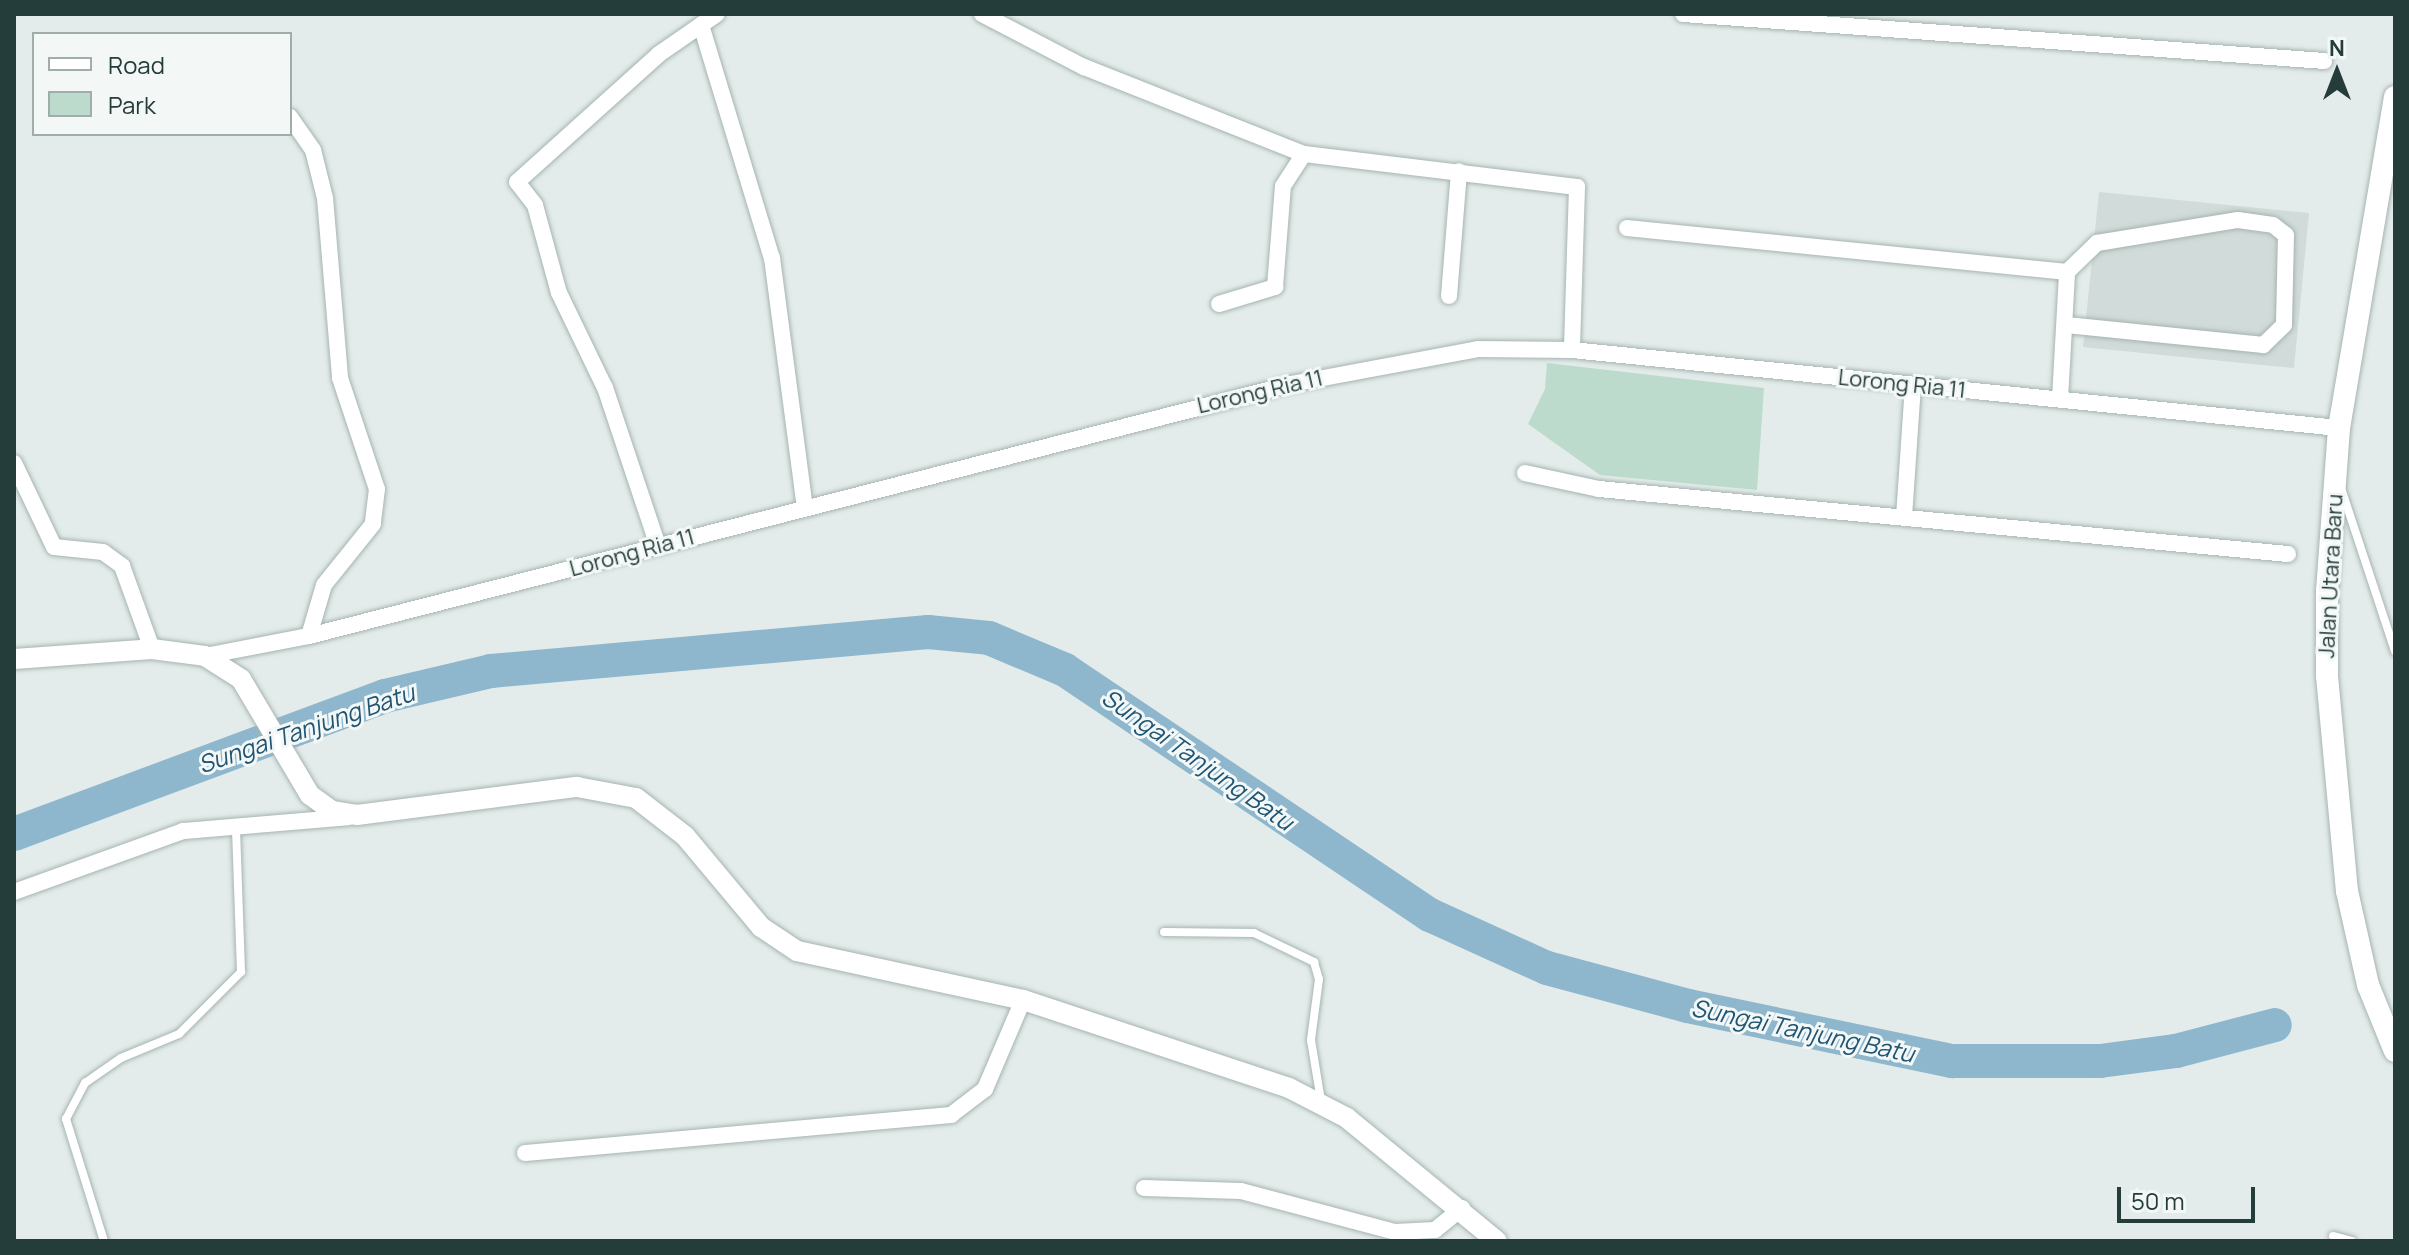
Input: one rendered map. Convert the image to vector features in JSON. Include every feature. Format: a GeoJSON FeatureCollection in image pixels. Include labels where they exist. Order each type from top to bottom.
{"type":"FeatureCollection","features":[{"type":"Feature","properties":{"kind":"main road","name":"Jalan Utara Baru"},"geometry":{"type":"LineString","coordinates":[[2395,97],[2339,428],[2327,590],[2336,790],[2359,945],[2395,1051]]}},
{"type":"Feature","properties":{"kind":"street"},"geometry":{"type":"LineString","coordinates":[[658,546],[605,388],[559,293],[535,205],[517,182],[717,14]]}},
{"type":"Feature","properties":{"kind":"street"},"geometry":{"type":"LineString","coordinates":[[982,14],[1097,73],[1304,154],[1577,187],[1572,350]]}},
{"type":"Feature","properties":{"kind":"street"},"geometry":{"type":"LineString","coordinates":[[1683,14],[1792,18],[2324,61]]}},
{"type":"Feature","properties":{"kind":"street"},"geometry":{"type":"LineString","coordinates":[[701,25],[772,258],[805,507]]}},
{"type":"Feature","properties":{"kind":"street"},"geometry":{"type":"LineString","coordinates":[[292,120],[313,150],[325,198],[340,378],[377,489],[373,524],[324,585],[309,636]]}},
{"type":"Feature","properties":{"kind":"street"},"geometry":{"type":"LineString","coordinates":[[1219,304],[1275,287],[1283,186],[1304,154]]}},
{"type":"Feature","properties":{"kind":"street"},"geometry":{"type":"LineString","coordinates":[[1449,296],[1459,171]]}},
{"type":"Feature","properties":{"kind":"street"},"geometry":{"type":"LineString","coordinates":[[1627,228],[2067,272],[2114,236],[2238,220],[2273,225],[2286,235],[2284,325],[2263,345],[2067,325]]}},
{"type":"Feature","properties":{"kind":"street"},"geometry":{"type":"LineString","coordinates":[[2060,399],[2067,325],[2067,272]]}},
{"type":"Feature","properties":{"kind":"street","name":"Lorong Ria 11"},"geometry":{"type":"LineString","coordinates":[[205,656],[309,636],[805,507],[1409,358],[1572,350],[2339,428]]}},
{"type":"Feature","properties":{"kind":"street"},"geometry":{"type":"LineString","coordinates":[[1904,517],[1913,386]]}},
{"type":"Feature","properties":{"kind":"street"},"geometry":{"type":"LineString","coordinates":[[14,463],[35,517],[54,547],[115,558],[152,649]]}},
{"type":"Feature","properties":{"kind":"street"},"geometry":{"type":"LineString","coordinates":[[1525,473],[1599,489],[2288,554]]}},
{"type":"Feature","properties":{"kind":"street"},"geometry":{"type":"LineString","coordinates":[[14,659],[152,649],[205,656],[241,679],[299,779],[319,806],[357,815]]}},
{"type":"Feature","properties":{"kind":"street"},"geometry":{"type":"LineString","coordinates":[[14,892],[163,837],[236,825],[286,828],[357,815],[577,787],[636,798],[685,836],[761,927],[797,951],[1023,1000],[1321,1103],[1462,1208],[1497,1241]]}},
{"type":"Feature","properties":{"kind":"street"},"geometry":{"type":"LineString","coordinates":[[525,1153],[951,1115],[985,1089],[1023,1000]]}},
{"type":"Feature","properties":{"kind":"street"},"geometry":{"type":"LineString","coordinates":[[1144,1188],[1241,1191],[1395,1232],[1435,1230],[1462,1208]]}},
{"type":"Feature","properties":{"kind":"lane"},"geometry":{"type":"LineString","coordinates":[[2336,471],[2395,651]]}},
{"type":"Feature","properties":{"kind":"lane"},"geometry":{"type":"LineString","coordinates":[[104,1241],[66,1119],[85,1083],[121,1058],[179,1034],[241,972],[236,825]]}},
{"type":"Feature","properties":{"kind":"lane"},"geometry":{"type":"LineString","coordinates":[[1164,932],[1254,933],[1314,962],[1319,979],[1311,1040],[1321,1103]]}},
{"type":"Feature","properties":{"kind":"lane"},"geometry":{"type":"LineString","coordinates":[[2333,1236],[2352,1241]]}},
{"type":"Feature","properties":{"kind":"shaded area"},"geometry":{"type":"Polygon","coordinates":[[[2099,192],[2309,213],[2294,368],[2083,347],[2099,192]]]}},
{"type":"Feature","properties":{"kind":"green space"},"geometry":{"type":"Polygon","coordinates":[[[1547,363],[1764,388],[1757,490],[1600,475],[1528,424],[1545,389],[1547,363]]]}},
{"type":"Feature","properties":{"kind":"waterway","name":"Sungai Tanjung Batu"},"geometry":{"type":"LineString","coordinates":[[14,834],[385,696],[491,671],[928,632],[989,638],[1065,670],[1430,915],[1547,968],[1688,1006],[1952,1061],[2100,1061],[2176,1051],[2275,1025]]}}]}
